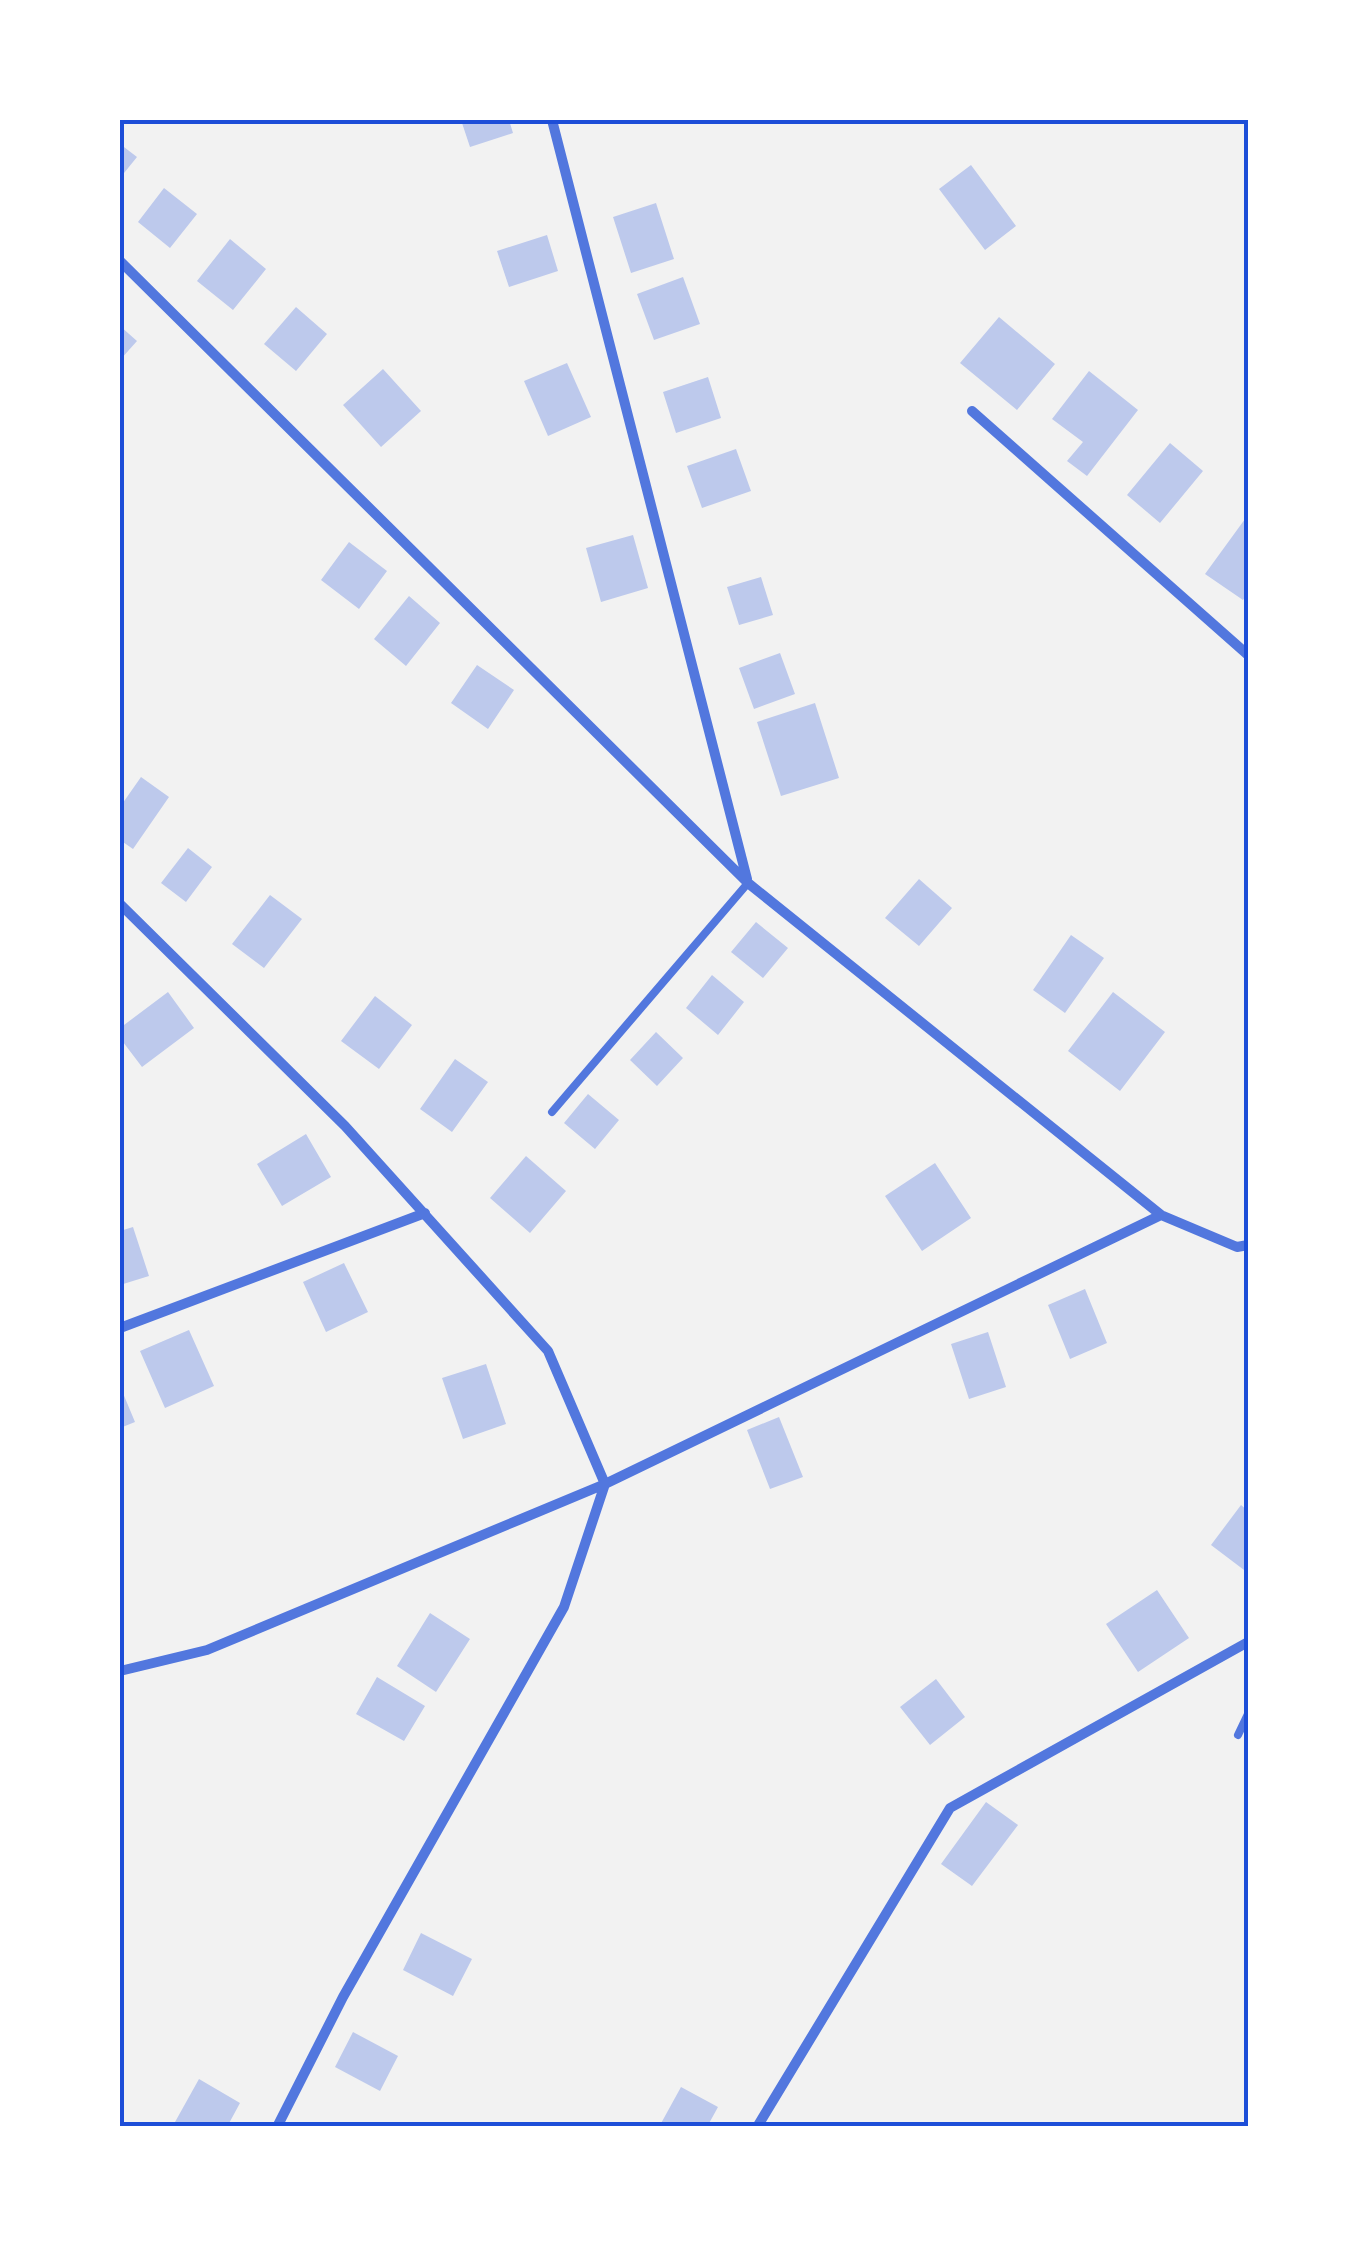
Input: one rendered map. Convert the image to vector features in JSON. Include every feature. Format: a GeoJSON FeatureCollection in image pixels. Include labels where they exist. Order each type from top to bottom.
{"type":"FeatureCollection","features":[{"type":"Feature","properties":{"kind":"street"},"geometry":{"type":"LineString","coordinates":[[552,120],[748,883]]}},
{"type":"Feature","properties":{"kind":"street"},"geometry":{"type":"LineString","coordinates":[[120,262],[748,883],[1161,1215],[1237,1247],[1248,1246]]}},
{"type":"Feature","properties":{"kind":"street"},"geometry":{"type":"LineString","coordinates":[[972,411],[1248,655]]}},
{"type":"Feature","properties":{"kind":"street"},"geometry":{"type":"LineString","coordinates":[[120,904],[344,1126],[548,1351],[606,1484],[564,1607],[343,1997],[277,2127]]}},
{"type":"Feature","properties":{"kind":"street"},"geometry":{"type":"LineString","coordinates":[[120,1328],[426,1213]]}},
{"type":"Feature","properties":{"kind":"street"},"geometry":{"type":"LineString","coordinates":[[120,1670],[207,1650],[606,1484],[1161,1215]]}},
{"type":"Feature","properties":{"kind":"street"},"geometry":{"type":"LineString","coordinates":[[757,2127],[950,1808],[1248,1642]]}},
{"type":"Feature","properties":{"kind":"lane"},"geometry":{"type":"LineString","coordinates":[[552,1112],[748,883]]}},
{"type":"Feature","properties":{"kind":"lane"},"geometry":{"type":"LineString","coordinates":[[1238,1734],[1248,1714]]}},
{"type":"Feature","properties":{"kind":"building"},"geometry":{"type":"Polygon","coordinates":[[[461,120],[509,120],[513,133],[470,147],[461,120]]]}},
{"type":"Feature","properties":{"kind":"building"},"geometry":{"type":"Polygon","coordinates":[[[120,144],[137,157],[120,178],[120,144]]]}},
{"type":"Feature","properties":{"kind":"building"},"geometry":{"type":"Polygon","coordinates":[[[971,165],[1016,226],[985,250],[939,189],[971,165]]]}},
{"type":"Feature","properties":{"kind":"building"},"geometry":{"type":"Polygon","coordinates":[[[164,188],[197,214],[170,248],[138,222],[164,188]]]}},
{"type":"Feature","properties":{"kind":"building"},"geometry":{"type":"Polygon","coordinates":[[[656,203],[674,259],[631,273],[613,217],[656,203]]]}},
{"type":"Feature","properties":{"kind":"building"},"geometry":{"type":"Polygon","coordinates":[[[547,235],[558,271],[509,287],[497,251],[547,235]]]}},
{"type":"Feature","properties":{"kind":"building"},"geometry":{"type":"Polygon","coordinates":[[[230,239],[266,269],[233,310],[197,281],[230,239]]]}},
{"type":"Feature","properties":{"kind":"building"},"geometry":{"type":"Polygon","coordinates":[[[683,277],[700,324],[654,340],[637,294],[683,277]]]}},
{"type":"Feature","properties":{"kind":"building"},"geometry":{"type":"Polygon","coordinates":[[[296,307],[327,334],[296,371],[264,344],[296,307]]]}},
{"type":"Feature","properties":{"kind":"building"},"geometry":{"type":"Polygon","coordinates":[[[999,317],[1055,364],[1017,410],[960,363],[999,317]]]}},
{"type":"Feature","properties":{"kind":"building"},"geometry":{"type":"Polygon","coordinates":[[[120,326],[137,341],[120,360],[120,326]]]}},
{"type":"Feature","properties":{"kind":"building"},"geometry":{"type":"Polygon","coordinates":[[[567,363],[591,417],[548,436],[524,381],[567,363]]]}},
{"type":"Feature","properties":{"kind":"building"},"geometry":{"type":"Polygon","coordinates":[[[383,369],[421,411],[381,447],[343,405],[383,369]]]}},
{"type":"Feature","properties":{"kind":"building"},"geometry":{"type":"Polygon","coordinates":[[[1089,371],[1138,410],[1087,476],[1067,461],[1083,442],[1052,419],[1089,371]]]}},
{"type":"Feature","properties":{"kind":"building"},"geometry":{"type":"Polygon","coordinates":[[[708,377],[721,418],[676,433],[663,392],[708,377]]]}},
{"type":"Feature","properties":{"kind":"building"},"geometry":{"type":"Polygon","coordinates":[[[1170,443],[1203,471],[1160,523],[1127,495],[1170,443]]]}},
{"type":"Feature","properties":{"kind":"building"},"geometry":{"type":"Polygon","coordinates":[[[736,449],[751,491],[702,508],[687,466],[736,449]]]}},
{"type":"Feature","properties":{"kind":"building"},"geometry":{"type":"Polygon","coordinates":[[[1245,519],[1248,593],[1243,600],[1205,574],[1245,519]]]}},
{"type":"Feature","properties":{"kind":"building"},"geometry":{"type":"Polygon","coordinates":[[[633,535],[648,588],[601,602],[586,548],[633,535]]]}},
{"type":"Feature","properties":{"kind":"building"},"geometry":{"type":"Polygon","coordinates":[[[349,542],[387,571],[359,609],[321,580],[349,542]]]}},
{"type":"Feature","properties":{"kind":"building"},"geometry":{"type":"Polygon","coordinates":[[[761,577],[773,615],[739,625],[727,587],[761,577]]]}},
{"type":"Feature","properties":{"kind":"building"},"geometry":{"type":"Polygon","coordinates":[[[409,596],[440,623],[406,666],[374,639],[409,596]]]}},
{"type":"Feature","properties":{"kind":"building"},"geometry":{"type":"Polygon","coordinates":[[[780,653],[795,694],[754,709],[739,668],[780,653]]]}},
{"type":"Feature","properties":{"kind":"building"},"geometry":{"type":"Polygon","coordinates":[[[477,665],[514,690],[488,729],[451,703],[477,665]]]}},
{"type":"Feature","properties":{"kind":"building"},"geometry":{"type":"Polygon","coordinates":[[[815,703],[839,778],[781,796],[757,722],[815,703]]]}},
{"type":"Feature","properties":{"kind":"building"},"geometry":{"type":"Polygon","coordinates":[[[141,777],[169,797],[133,849],[120,840],[120,807],[141,777]]]}},
{"type":"Feature","properties":{"kind":"building"},"geometry":{"type":"Polygon","coordinates":[[[188,848],[212,867],[186,902],[161,883],[188,848]]]}},
{"type":"Feature","properties":{"kind":"building"},"geometry":{"type":"Polygon","coordinates":[[[919,879],[952,908],[919,946],[885,918],[919,879]]]}},
{"type":"Feature","properties":{"kind":"building"},"geometry":{"type":"Polygon","coordinates":[[[270,895],[302,919],[264,968],[232,944],[270,895]]]}},
{"type":"Feature","properties":{"kind":"building"},"geometry":{"type":"Polygon","coordinates":[[[756,922],[788,948],[763,978],[731,952],[756,922]]]}},
{"type":"Feature","properties":{"kind":"building"},"geometry":{"type":"Polygon","coordinates":[[[1071,935],[1104,958],[1065,1013],[1033,990],[1071,935]]]}},
{"type":"Feature","properties":{"kind":"building"},"geometry":{"type":"Polygon","coordinates":[[[712,975],[744,1002],[718,1035],[686,1008],[712,975]]]}},
{"type":"Feature","properties":{"kind":"building"},"geometry":{"type":"Polygon","coordinates":[[[168,992],[194,1028],[142,1067],[120,1038],[120,1028],[168,992]]]}},
{"type":"Feature","properties":{"kind":"building"},"geometry":{"type":"Polygon","coordinates":[[[1113,992],[1165,1032],[1120,1091],[1068,1051],[1113,992]]]}},
{"type":"Feature","properties":{"kind":"building"},"geometry":{"type":"Polygon","coordinates":[[[375,996],[412,1025],[379,1069],[341,1041],[375,996]]]}},
{"type":"Feature","properties":{"kind":"building"},"geometry":{"type":"Polygon","coordinates":[[[656,1032],[683,1058],[657,1086],[630,1060],[656,1032]]]}},
{"type":"Feature","properties":{"kind":"building"},"geometry":{"type":"Polygon","coordinates":[[[455,1059],[488,1082],[452,1132],[420,1109],[455,1059]]]}},
{"type":"Feature","properties":{"kind":"building"},"geometry":{"type":"Polygon","coordinates":[[[588,1094],[619,1120],[595,1149],[564,1123],[588,1094]]]}},
{"type":"Feature","properties":{"kind":"building"},"geometry":{"type":"Polygon","coordinates":[[[306,1134],[331,1177],[282,1206],[257,1164],[306,1134]]]}},
{"type":"Feature","properties":{"kind":"building"},"geometry":{"type":"Polygon","coordinates":[[[526,1156],[566,1191],[530,1233],[490,1198],[526,1156]]]}},
{"type":"Feature","properties":{"kind":"building"},"geometry":{"type":"Polygon","coordinates":[[[935,1163],[971,1218],[922,1251],[885,1196],[935,1163]]]}},
{"type":"Feature","properties":{"kind":"building"},"geometry":{"type":"Polygon","coordinates":[[[133,1227],[149,1276],[120,1285],[120,1231],[133,1227]]]}},
{"type":"Feature","properties":{"kind":"building"},"geometry":{"type":"Polygon","coordinates":[[[344,1263],[368,1312],[326,1332],[303,1282],[344,1263]]]}},
{"type":"Feature","properties":{"kind":"building"},"geometry":{"type":"Polygon","coordinates":[[[1085,1289],[1107,1343],[1070,1359],[1048,1305],[1085,1289]]]}},
{"type":"Feature","properties":{"kind":"building"},"geometry":{"type":"Polygon","coordinates":[[[189,1330],[214,1386],[165,1408],[140,1351],[189,1330]]]}},
{"type":"Feature","properties":{"kind":"building"},"geometry":{"type":"Polygon","coordinates":[[[988,1332],[1006,1387],[969,1399],[951,1344],[988,1332]]]}},
{"type":"Feature","properties":{"kind":"building"},"geometry":{"type":"Polygon","coordinates":[[[486,1364],[506,1424],[463,1439],[442,1378],[486,1364]]]}},
{"type":"Feature","properties":{"kind":"building"},"geometry":{"type":"Polygon","coordinates":[[[120,1386],[135,1422],[120,1428],[120,1386]]]}},
{"type":"Feature","properties":{"kind":"building"},"geometry":{"type":"Polygon","coordinates":[[[779,1417],[803,1477],[770,1489],[747,1430],[779,1417]]]}},
{"type":"Feature","properties":{"kind":"building"},"geometry":{"type":"Polygon","coordinates":[[[1241,1505],[1248,1511],[1248,1573],[1211,1545],[1241,1505]]]}},
{"type":"Feature","properties":{"kind":"building"},"geometry":{"type":"Polygon","coordinates":[[[1157,1590],[1189,1638],[1138,1672],[1106,1624],[1157,1590]]]}},
{"type":"Feature","properties":{"kind":"building"},"geometry":{"type":"Polygon","coordinates":[[[430,1613],[470,1639],[436,1692],[397,1666],[430,1613]]]}},
{"type":"Feature","properties":{"kind":"building"},"geometry":{"type":"Polygon","coordinates":[[[377,1677],[425,1706],[404,1741],[356,1714],[377,1677]]]}},
{"type":"Feature","properties":{"kind":"building"},"geometry":{"type":"Polygon","coordinates":[[[936,1679],[965,1717],[930,1745],[900,1707],[936,1679]]]}},
{"type":"Feature","properties":{"kind":"building"},"geometry":{"type":"Polygon","coordinates":[[[986,1802],[1018,1825],[972,1886],[941,1864],[986,1802]]]}},
{"type":"Feature","properties":{"kind":"building"},"geometry":{"type":"Polygon","coordinates":[[[421,1933],[472,1959],[453,1996],[403,1970],[421,1933]]]}},
{"type":"Feature","properties":{"kind":"building"},"geometry":{"type":"Polygon","coordinates":[[[353,2032],[398,2056],[380,2091],[335,2067],[353,2032]]]}},
{"type":"Feature","properties":{"kind":"building"},"geometry":{"type":"Polygon","coordinates":[[[199,2079],[240,2103],[227,2127],[185,2127],[175,2122],[199,2079]]]}},
{"type":"Feature","properties":{"kind":"building"},"geometry":{"type":"Polygon","coordinates":[[[681,2087],[718,2107],[707,2127],[659,2127],[681,2087]]]}}]}
